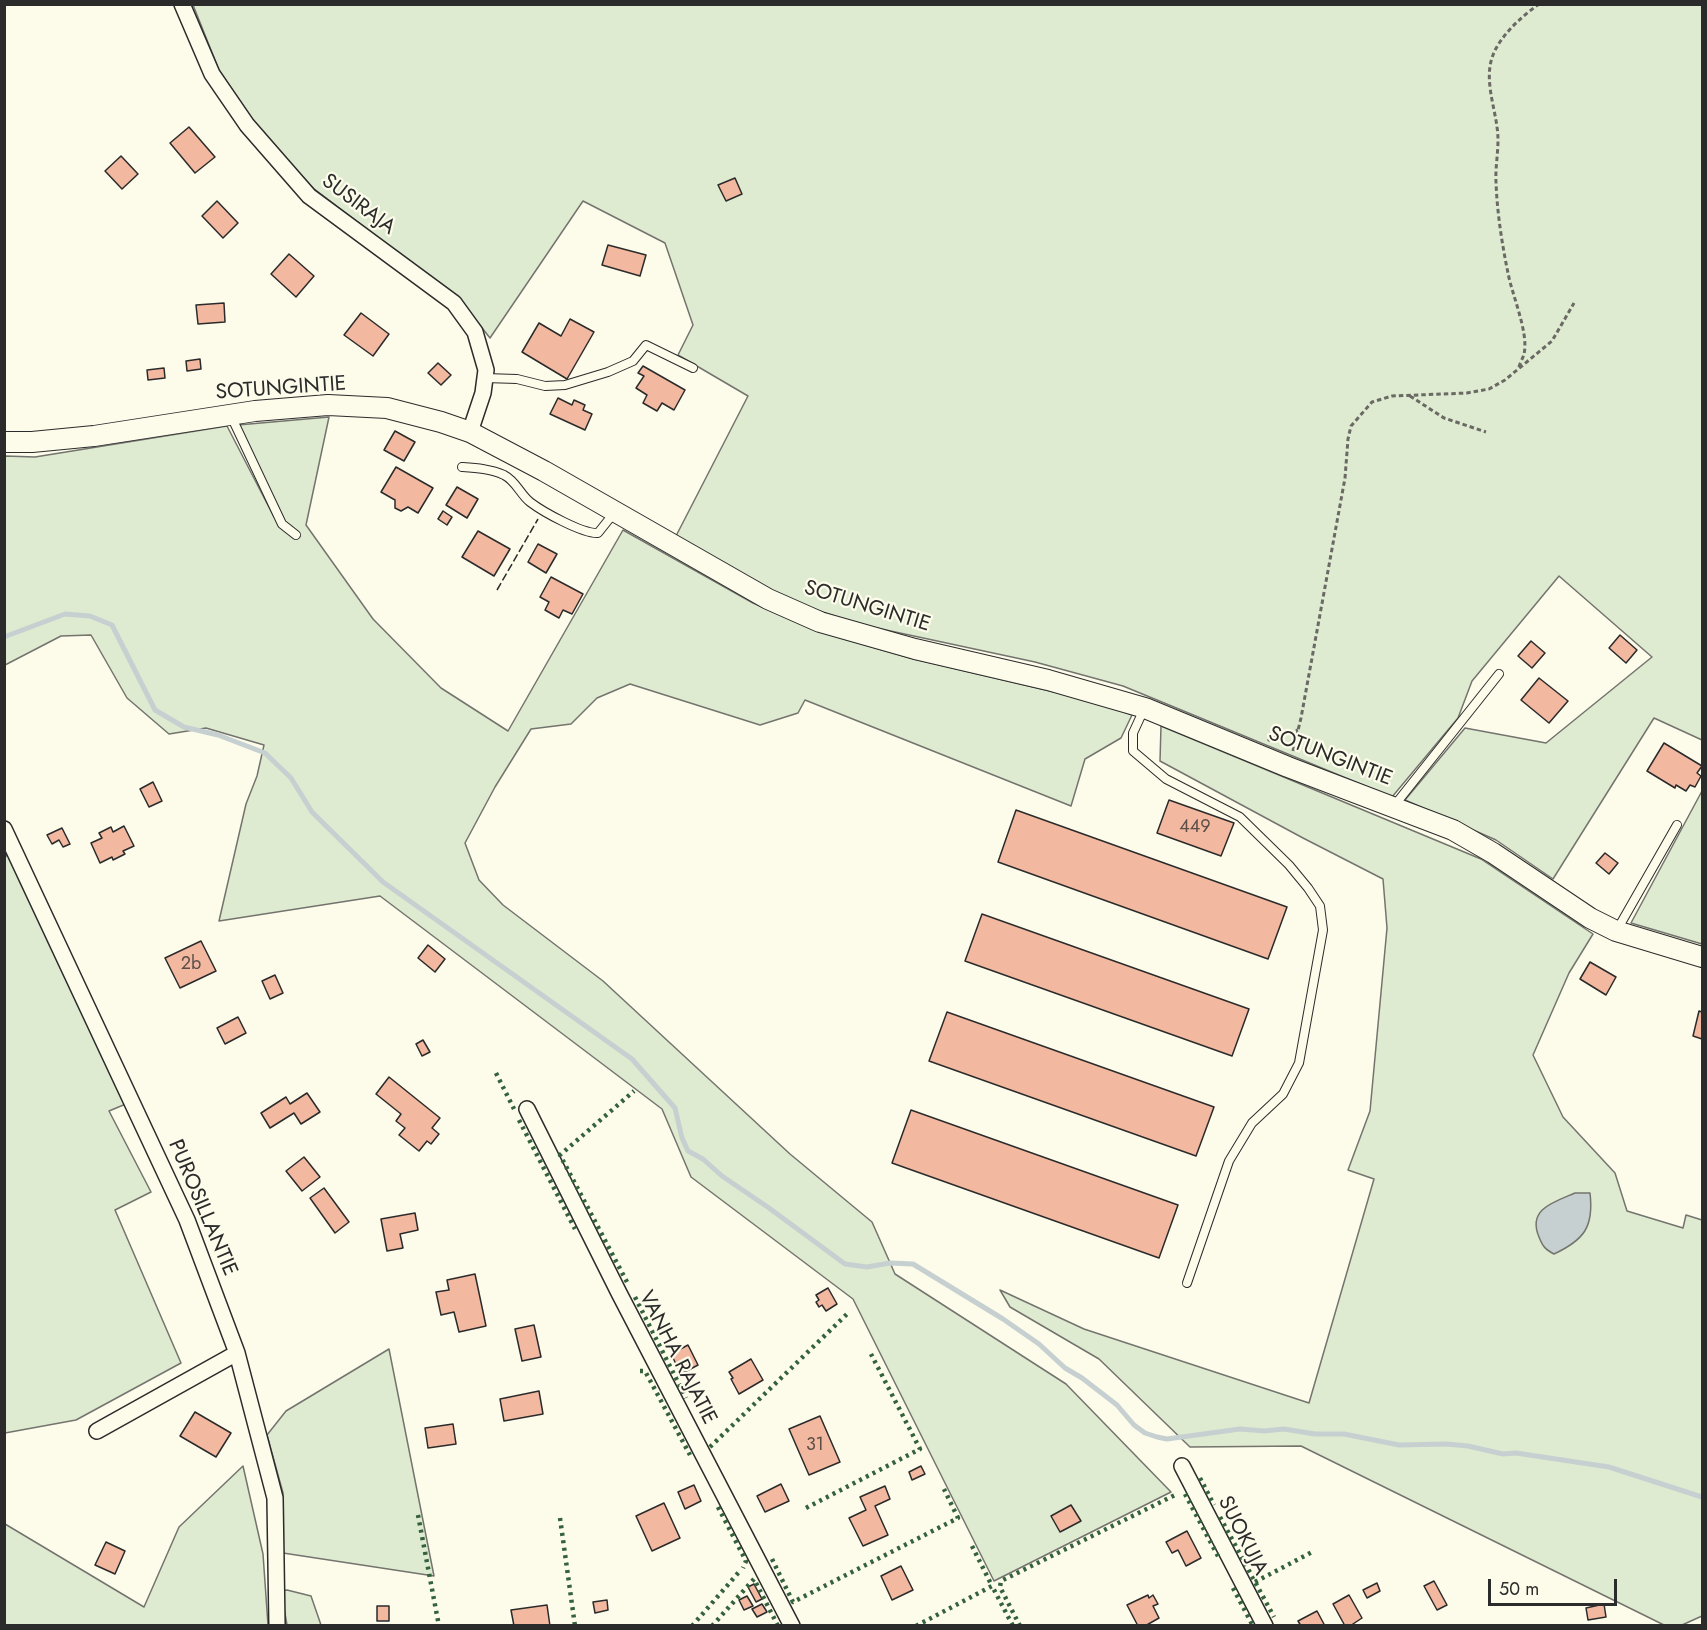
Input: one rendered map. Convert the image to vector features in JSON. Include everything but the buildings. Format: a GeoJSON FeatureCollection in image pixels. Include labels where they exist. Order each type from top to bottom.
{"type":"FeatureCollection","features":[{"type":"Feature","properties":{"kind":"street","name":"SUSIRAJA"},"geometry":{"type":"LineString","coordinates":[[182,4],[212,74],[247,125],[309,196],[454,303],[475,332],[485,363],[485,378],[470,432]]}},
{"type":"Feature","properties":{"kind":"street","name":"SOTUNGINTIE"},"geometry":{"type":"LineString","coordinates":[[4,442],[32,442],[94,435],[230,415],[328,405],[387,408],[441,422],[470,432],[544,471],[768,599],[820,622],[915,649],[1048,680],[1144,708],[1288,767],[1453,830],[1493,853],[1590,918],[1616,931],[1702,957]]}},
{"type":"Feature","properties":{"kind":"street","name":"PUROSILLANTIE"},"geometry":{"type":"LineString","coordinates":[[4,829],[187,1220],[237,1353],[275,1498],[277,1626]]}},
{"type":"Feature","properties":{"kind":"street","name":"VANHA RAJATIE"},"geometry":{"type":"LineString","coordinates":[[527,1109],[619,1293],[792,1626]]}},
{"type":"Feature","properties":{"kind":"street"},"geometry":{"type":"LineString","coordinates":[[97,1431],[237,1353]]}},
{"type":"Feature","properties":{"kind":"street","name":"SUOKUJA"},"geometry":{"type":"LineString","coordinates":[[1182,1466],[1265,1626]]}},
{"type":"Feature","properties":{"kind":"lane"},"geometry":{"type":"LineString","coordinates":[[485,378],[517,379],[545,386],[565,386],[633,361],[646,345],[693,368]]}},
{"type":"Feature","properties":{"kind":"lane"},"geometry":{"type":"LineString","coordinates":[[230,415],[282,524],[296,535]]}},
{"type":"Feature","properties":{"kind":"lane"},"geometry":{"type":"LineString","coordinates":[[462,467],[494,471],[506,476],[530,501],[591,534],[598,533],[604,528],[615,512]]}},
{"type":"Feature","properties":{"kind":"lane"},"geometry":{"type":"LineString","coordinates":[[1393,807],[1499,674]]}},
{"type":"Feature","properties":{"kind":"lane"},"geometry":{"type":"LineString","coordinates":[[1144,708],[1134,733],[1133,751],[1166,779],[1240,817],[1289,865],[1308,888],[1320,906],[1323,930],[1299,1063],[1283,1094],[1252,1123],[1229,1161],[1187,1283]]}},
{"type":"Feature","properties":{"kind":"lane"},"geometry":{"type":"LineString","coordinates":[[1616,931],[1677,825]]}},
{"type":"Feature","properties":{"kind":"path"},"geometry":{"type":"LineString","coordinates":[[1518,368],[1524,354],[1524,342],[1508,276],[1499,214],[1496,182],[1498,134],[1490,78],[1491,57],[1509,31],[1539,4]]}},
{"type":"Feature","properties":{"kind":"path"},"geometry":{"type":"LineString","coordinates":[[1288,767],[1299,730],[1343,487],[1351,426],[1372,402],[1392,396],[1467,393],[1489,389],[1505,380],[1552,341],[1574,303]]}},
{"type":"Feature","properties":{"kind":"path"},"geometry":{"type":"LineString","coordinates":[[1408,395],[1444,418],[1486,432]]}},
{"type":"Feature","properties":{"kind":"path"},"geometry":{"type":"LineString","coordinates":[[1259,755],[1270,739],[1299,730]]}},
{"type":"Feature","properties":{"kind":"green space"},"geometry":{"type":"Polygon","coordinates":[[[193,5],[1702,5],[1702,740],[1654,718],[1553,879],[1496,840],[1405,800],[1465,728],[1546,743],[1652,657],[1559,576],[1472,681],[1458,718],[1392,797],[1123,686],[1035,662],[858,624],[811,608],[773,591],[676,536],[748,396],[678,355],[693,325],[665,243],[583,201],[490,338],[460,300],[313,188],[256,125],[219,70],[193,5]]]}},
{"type":"Feature","properties":{"kind":"green space"},"geometry":{"type":"Polygon","coordinates":[[[329,417],[306,525],[373,619],[441,688],[508,731],[623,530],[753,603],[817,631],[910,658],[1101,703],[1132,715],[1121,738],[1085,759],[1071,806],[805,700],[798,713],[760,725],[630,684],[597,698],[571,724],[531,729],[495,787],[465,843],[479,880],[503,905],[603,981],[790,1154],[872,1222],[895,1274],[1066,1384],[1171,1492],[994,1581],[853,1299],[691,1177],[662,1109],[380,896],[219,921],[246,804],[257,776],[264,745],[206,728],[169,734],[127,698],[91,635],[61,636],[5,665],[5,456],[35,457],[227,426],[274,517],[283,519],[238,425],[329,417]]]}},
{"type":"Feature","properties":{"kind":"green space"},"geometry":{"type":"Polygon","coordinates":[[[1161,726],[1481,859],[1593,934],[1569,973],[1533,1055],[1563,1117],[1615,1173],[1627,1211],[1683,1228],[1686,1215],[1702,1220],[1702,1616],[1682,1625],[1664,1625],[1301,1446],[1190,1447],[1099,1359],[1010,1307],[1000,1290],[1084,1329],[1309,1403],[1374,1179],[1348,1170],[1370,1111],[1387,928],[1383,879],[1160,761],[1161,726]]]}},
{"type":"Feature","properties":{"kind":"green space"},"geometry":{"type":"Polygon","coordinates":[[[1702,791],[1702,944],[1631,923],[1702,791]]]}},
{"type":"Feature","properties":{"kind":"green space"},"geometry":{"type":"Polygon","coordinates":[[[15,852],[133,1101],[109,1111],[151,1192],[115,1210],[181,1363],[76,1420],[5,1433],[4,857],[15,852]]]}},
{"type":"Feature","properties":{"kind":"green space"},"geometry":{"type":"Polygon","coordinates":[[[389,1349],[434,1576],[283,1553],[283,1493],[267,1435],[286,1411],[389,1349]]]}},
{"type":"Feature","properties":{"kind":"green space"},"geometry":{"type":"Polygon","coordinates":[[[243,1466],[263,1554],[268,1625],[5,1625],[5,1524],[144,1607],[179,1527],[243,1466]]]}},
{"type":"Feature","properties":{"kind":"green space"},"geometry":{"type":"Polygon","coordinates":[[[287,1590],[311,1596],[321,1625],[287,1625],[281,1591],[287,1590]]]}},
{"type":"Feature","properties":{"kind":"shaded area"},"geometry":{"type":"Polygon","coordinates":[[[1575,1193],[1590,1193],[1588,1224],[1580,1238],[1554,1254],[1546,1249],[1539,1237],[1536,1227],[1537,1220],[1540,1213],[1551,1203],[1575,1193]]]}},
{"type":"Feature","properties":{"kind":"waterway"},"geometry":{"type":"LineString","coordinates":[[4,637],[65,614],[90,616],[112,625],[155,710],[184,727],[218,735],[265,753],[291,778],[312,812],[383,882],[632,1059],[675,1108],[682,1138],[688,1151],[703,1159],[722,1176],[845,1264],[867,1267],[890,1263],[913,1264],[1003,1319],[1117,1405],[1134,1425],[1145,1433],[1167,1439],[1240,1429],[1264,1431],[1284,1429],[1315,1434],[1344,1434],[1399,1445],[1468,1446],[1503,1454],[1516,1453],[1609,1467],[1702,1497]]}},
{"type":"Feature","properties":{"kind":"hedge"},"geometry":{"type":"LineString","coordinates":[[496,1073],[514,1109]]}},
{"type":"Feature","properties":{"kind":"hedge"},"geometry":{"type":"LineString","coordinates":[[627,1282],[560,1155],[634,1091]]}},
{"type":"Feature","properties":{"kind":"hedge"},"geometry":{"type":"LineString","coordinates":[[519,1120],[575,1229]]}},
{"type":"Feature","properties":{"kind":"hedge"},"geometry":{"type":"LineString","coordinates":[[635,1297],[686,1398]]}},
{"type":"Feature","properties":{"kind":"hedge"},"geometry":{"type":"LineString","coordinates":[[710,1447],[848,1313]]}},
{"type":"Feature","properties":{"kind":"hedge"},"geometry":{"type":"LineString","coordinates":[[806,1508],[920,1449],[871,1354]]}},
{"type":"Feature","properties":{"kind":"hedge"},"geometry":{"type":"LineString","coordinates":[[640,1371],[645,1371],[690,1455]]}},
{"type":"Feature","properties":{"kind":"hedge"},"geometry":{"type":"LineString","coordinates":[[1200,1478],[1214,1505]]}},
{"type":"Feature","properties":{"kind":"hedge"},"geometry":{"type":"LineString","coordinates":[[772,1559],[793,1602],[958,1518],[944,1489]]}},
{"type":"Feature","properties":{"kind":"hedge"},"geometry":{"type":"LineString","coordinates":[[1020,1626],[1000,1587],[1001,1581],[1177,1494]]}},
{"type":"Feature","properties":{"kind":"hedge"},"geometry":{"type":"LineString","coordinates":[[1185,1494],[1220,1560]]}},
{"type":"Feature","properties":{"kind":"hedge"},"geometry":{"type":"LineString","coordinates":[[718,1507],[746,1561],[743,1568]]}},
{"type":"Feature","properties":{"kind":"hedge"},"geometry":{"type":"LineString","coordinates":[[418,1515],[439,1626]]}},
{"type":"Feature","properties":{"kind":"hedge"},"geometry":{"type":"LineString","coordinates":[[1220,1517],[1274,1617]]}},
{"type":"Feature","properties":{"kind":"hedge"},"geometry":{"type":"LineString","coordinates":[[560,1518],[575,1626]]}},
{"type":"Feature","properties":{"kind":"hedge"},"geometry":{"type":"LineString","coordinates":[[972,1546],[992,1586]]}},
{"type":"Feature","properties":{"kind":"hedge"},"geometry":{"type":"LineString","coordinates":[[1255,1582],[1314,1551]]}},
{"type":"Feature","properties":{"kind":"hedge"},"geometry":{"type":"LineString","coordinates":[[692,1626],[739,1572]]}},
{"type":"Feature","properties":{"kind":"hedge"},"geometry":{"type":"LineString","coordinates":[[712,1626],[754,1579],[778,1626]]}},
{"type":"Feature","properties":{"kind":"hedge"},"geometry":{"type":"LineString","coordinates":[[916,1626],[992,1586],[1013,1626]]}},
{"type":"Feature","properties":{"kind":"hedge"},"geometry":{"type":"LineString","coordinates":[[1233,1588],[1253,1626]]}},
{"type":"Feature","properties":{"kind":"fence"},"geometry":{"type":"LineString","coordinates":[[497,590],[538,519]]}}]}
